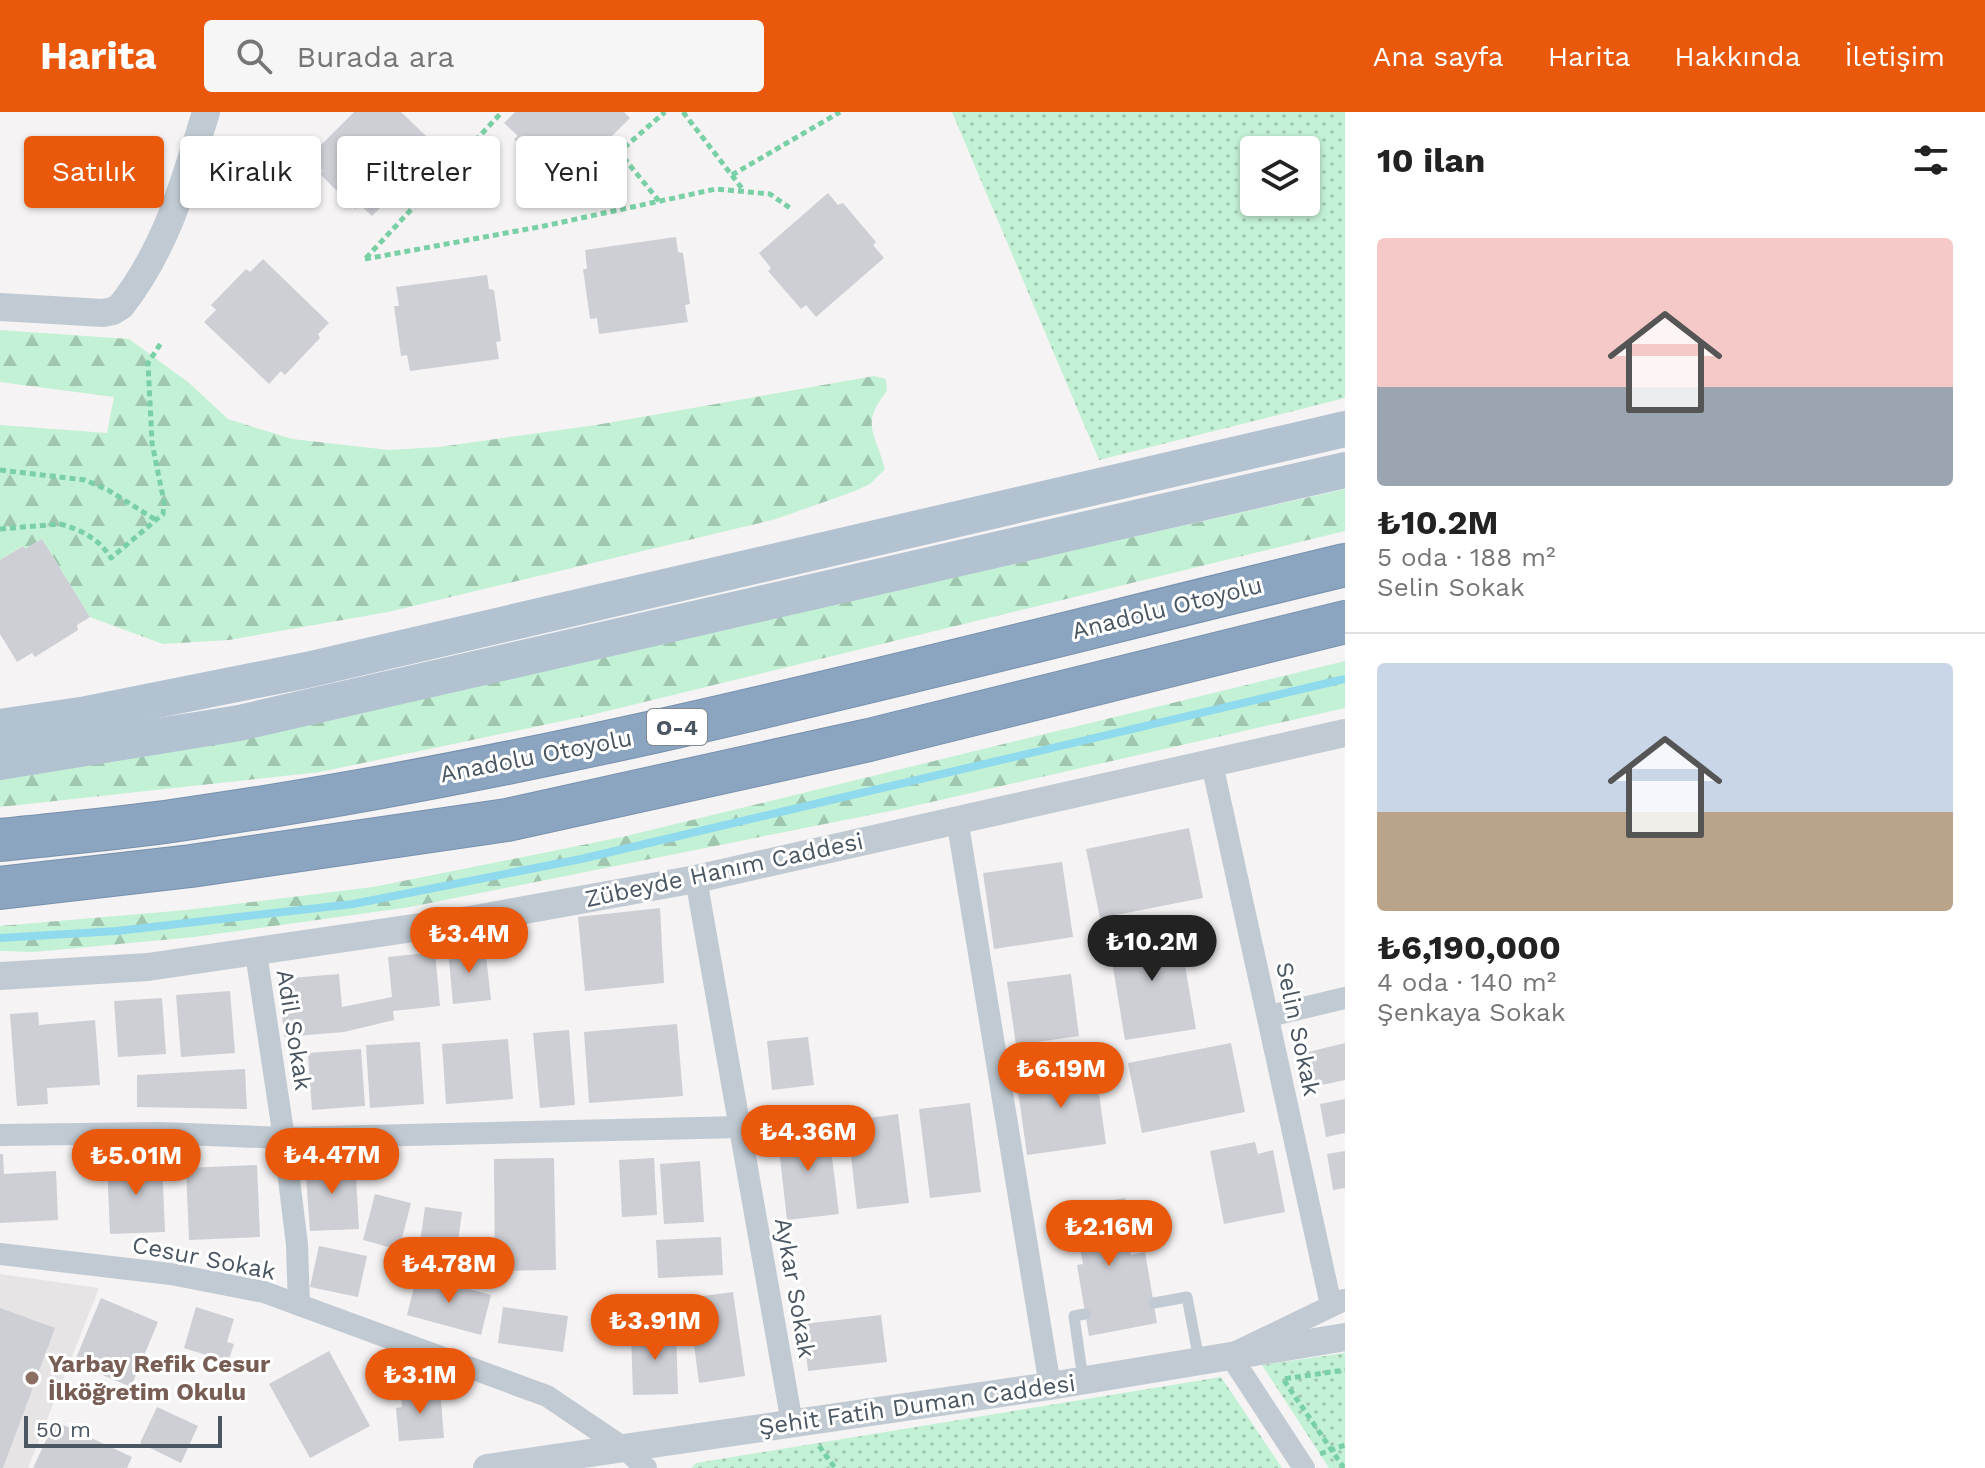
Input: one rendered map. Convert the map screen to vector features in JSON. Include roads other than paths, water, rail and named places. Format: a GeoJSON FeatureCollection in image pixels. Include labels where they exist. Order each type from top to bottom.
{"type":"FeatureCollection","features":[{"type":"Feature","properties":{"kind":"highway","name":"Anadolu Otoyolu"},"geometry":{"type":"LineString","coordinates":[[0,840],[191,819],[383,787],[544,755],[677,727],[1345,565]]}},
{"type":"Feature","properties":{"kind":"highway","name":"O-4"},"geometry":{"type":"LineString","coordinates":[[0,888],[191,866],[507,820],[869,740],[1345,622]]}},
{"type":"Feature","properties":{"kind":"main road"},"geometry":{"type":"LineString","coordinates":[[0,727],[87,714],[307,670],[1345,429]]}},
{"type":"Feature","properties":{"kind":"main road"},"geometry":{"type":"LineString","coordinates":[[0,762],[239,723],[1345,470]]}},
{"type":"Feature","properties":{"kind":"street"},"geometry":{"type":"LineString","coordinates":[[0,307],[103,313],[121,306],[170,222],[206,112]]}},
{"type":"Feature","properties":{"kind":"street","name":"Zübeyde Hanım Caddesi"},"geometry":{"type":"LineString","coordinates":[[0,976],[148,967],[475,919],[696,879],[1345,733]]}},
{"type":"Feature","properties":{"kind":"street","name":"Selin Sokak"},"geometry":{"type":"LineString","coordinates":[[1212,764],[1338,1302]]}},
{"type":"Feature","properties":{"kind":"street"},"geometry":{"type":"LineString","coordinates":[[957,819],[1050,1386]]}},
{"type":"Feature","properties":{"kind":"street","name":"Aykar Sokak"},"geometry":{"type":"LineString","coordinates":[[696,879],[792,1423]]}},
{"type":"Feature","properties":{"kind":"street","name":"Adil Sokak"},"geometry":{"type":"LineString","coordinates":[[256,953],[284,1138],[297,1245],[299,1305]]}},
{"type":"Feature","properties":{"kind":"street"},"geometry":{"type":"LineString","coordinates":[[1269,1016],[1345,998]]}},
{"type":"Feature","properties":{"kind":"street"},"geometry":{"type":"LineString","coordinates":[[0,1135],[160,1133],[284,1138],[741,1127]]}},
{"type":"Feature","properties":{"kind":"street","name":"Cesur Sokak"},"geometry":{"type":"LineString","coordinates":[[0,1254],[171,1274],[264,1292],[547,1396],[624,1448],[646,1468]]}},
{"type":"Feature","properties":{"kind":"street"},"geometry":{"type":"LineString","coordinates":[[1304,1468],[1230,1355],[1338,1302]]}},
{"type":"Feature","properties":{"kind":"street","name":"Şehit Fatih Duman Caddesi"},"geometry":{"type":"LineString","coordinates":[[487,1468],[574,1462],[624,1448],[1050,1386],[1345,1337]]}},
{"type":"Feature","properties":{"kind":"lane"},"geometry":{"type":"LineString","coordinates":[[1154,1303],[1187,1297],[1199,1361]]}},
{"type":"Feature","properties":{"kind":"lane"},"geometry":{"type":"LineString","coordinates":[[1083,1380],[1074,1316],[1085,1314]]}},
{"type":"Feature","properties":{"kind":"waterway"},"geometry":{"type":"LineString","coordinates":[[0,938],[117,931],[353,904],[581,859],[1345,679]]}},
{"type":"Feature","properties":{"kind":"place","name":"Yarbay Refik Cesur İlköğretim Okulu"},"geometry":{"type":"Point","coordinates":[32,1378]}}]}
